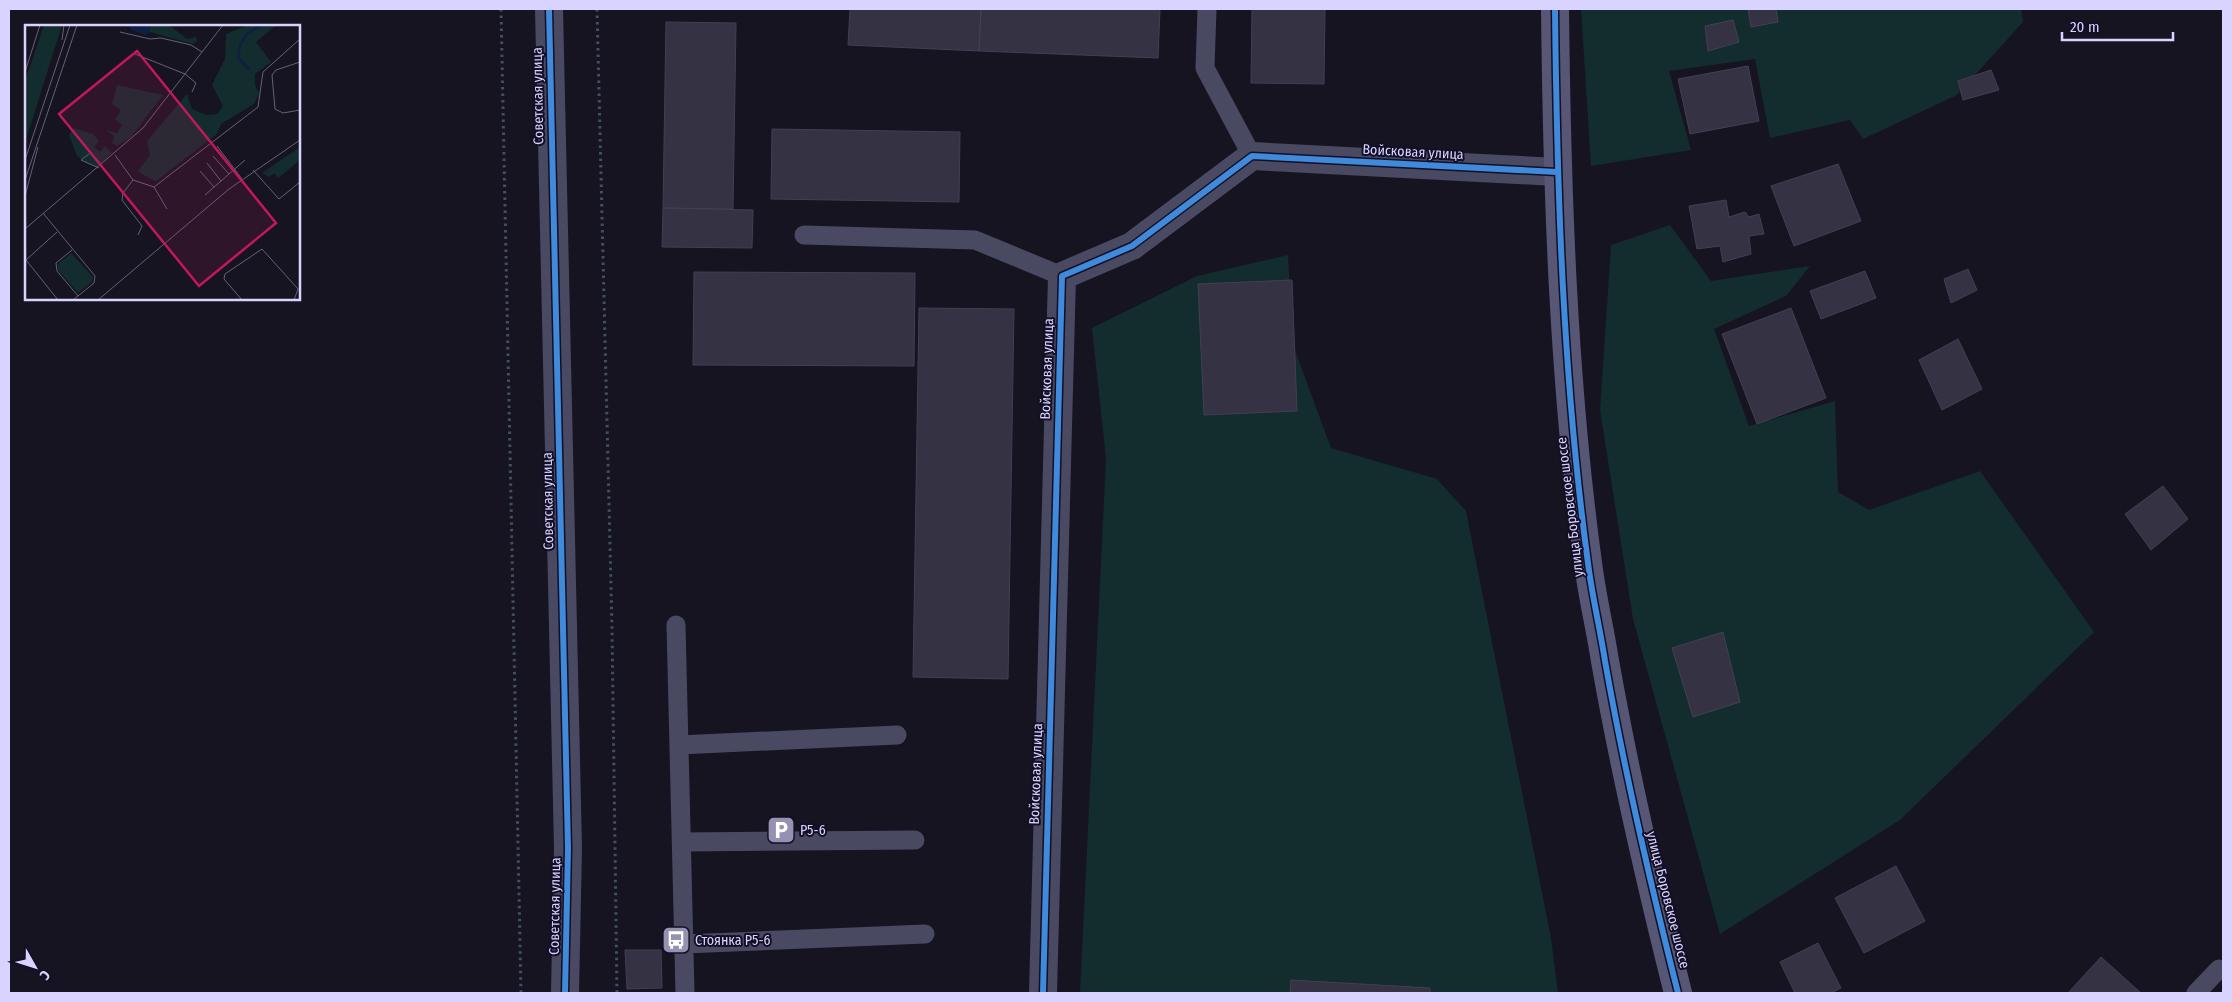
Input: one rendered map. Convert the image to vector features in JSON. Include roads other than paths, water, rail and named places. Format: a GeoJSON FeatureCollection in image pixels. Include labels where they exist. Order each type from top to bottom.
{"type":"FeatureCollection","features":[{"type":"Feature","properties":{"kind":"street","name":"Советская улица"},"geometry":{"type":"LineString","coordinates":[[549,9],[568,838],[565,993]]}},
{"type":"Feature","properties":{"kind":"street","name":"улица Боровское шоссе"},"geometry":{"type":"LineString","coordinates":[[1555,9],[1557,172],[1565,315],[1576,457],[1588,564],[1622,760],[1678,993]]}},
{"type":"Feature","properties":{"kind":"street","name":"Войсковая улица"},"geometry":{"type":"LineString","coordinates":[[1252,156],[1557,172]]}},
{"type":"Feature","properties":{"kind":"street"},"geometry":{"type":"LineString","coordinates":[[1062,276],[1132,246],[1252,156]]}},
{"type":"Feature","properties":{"kind":"street","name":"Войсковая улица"},"geometry":{"type":"LineString","coordinates":[[1043,993],[1062,276]]}},
{"type":"Feature","properties":{"kind":"lane"},"geometry":{"type":"LineString","coordinates":[[1207,9],[1205,68],[1252,156]]}},
{"type":"Feature","properties":{"kind":"lane"},"geometry":{"type":"LineString","coordinates":[[804,235],[975,240],[1062,276]]}},
{"type":"Feature","properties":{"kind":"lane"},"geometry":{"type":"LineString","coordinates":[[676,625],[685,993]]}},
{"type":"Feature","properties":{"kind":"lane"},"geometry":{"type":"LineString","coordinates":[[679,745],[897,735]]}},
{"type":"Feature","properties":{"kind":"lane"},"geometry":{"type":"LineString","coordinates":[[682,842],[915,840]]}},
{"type":"Feature","properties":{"kind":"lane"},"geometry":{"type":"LineString","coordinates":[[684,944],[925,934]]}},
{"type":"Feature","properties":{"kind":"lane"},"geometry":{"type":"LineString","coordinates":[[2196,993],[2219,969]]}},
{"type":"Feature","properties":{"kind":"place","name":"Р5-6"},"geometry":{"type":"Point","coordinates":[781,830]}},
{"type":"Feature","properties":{"kind":"place","name":"Стоянка Р5-6"},"geometry":{"type":"Point","coordinates":[676,940]}}]}
